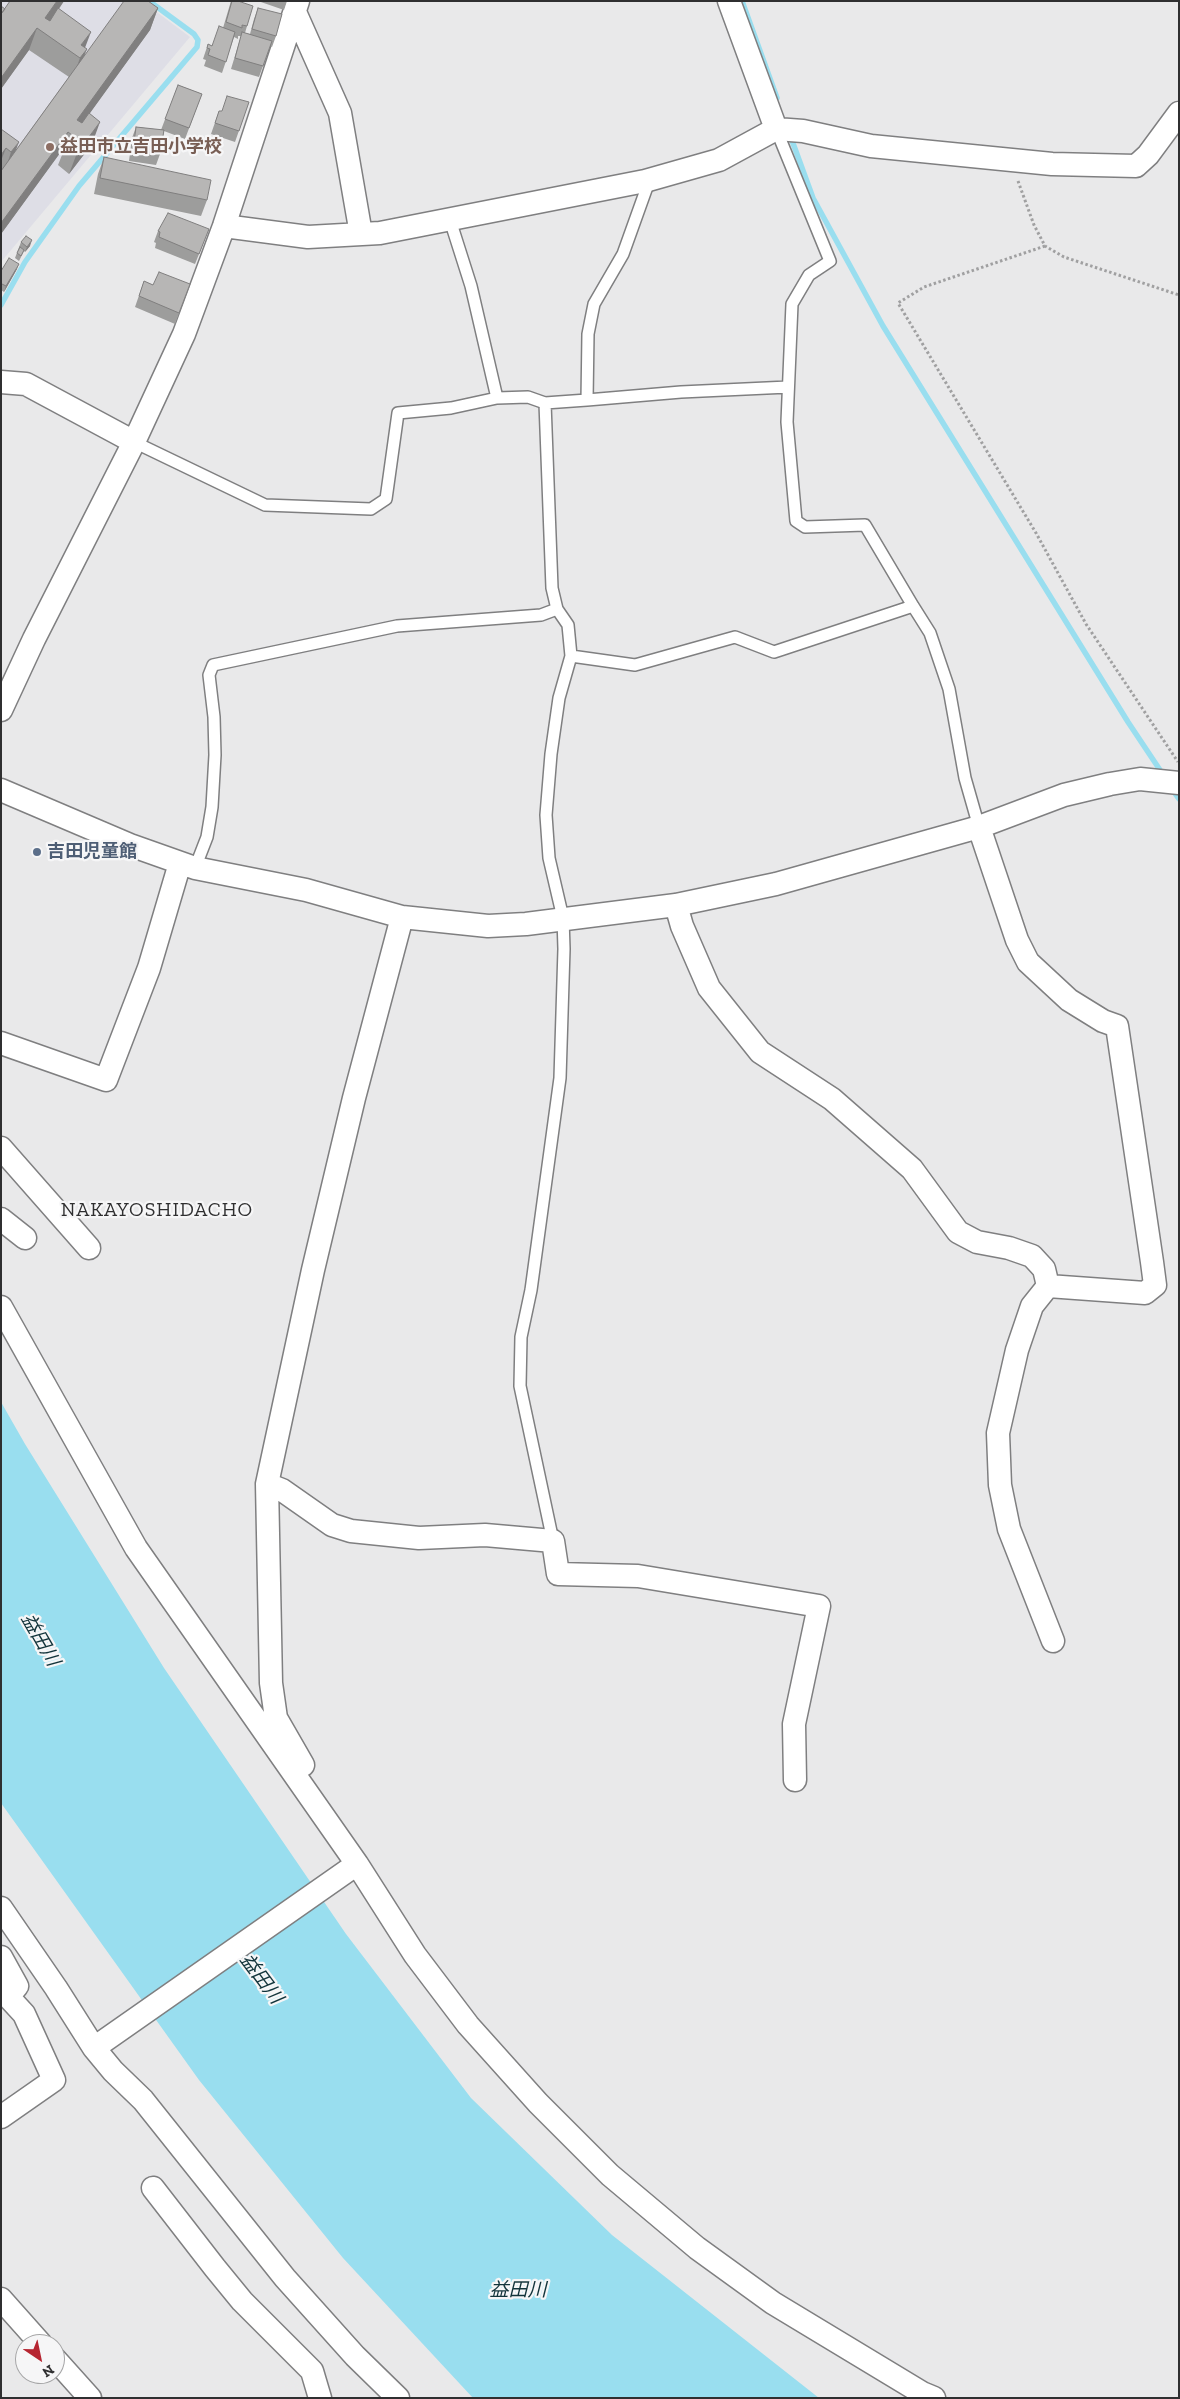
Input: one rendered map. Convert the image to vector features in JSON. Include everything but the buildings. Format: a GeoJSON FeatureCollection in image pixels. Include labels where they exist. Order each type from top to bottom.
{"type":"FeatureCollection","features":[{"type":"Feature","properties":{"kind":"street"},"geometry":{"type":"LineString","coordinates":[[730,1],[776,129]]}},
{"type":"Feature","properties":{"kind":"street"},"geometry":{"type":"LineString","coordinates":[[1,710],[34,639],[134,442],[184,334],[224,226],[297,7]]}},
{"type":"Feature","properties":{"kind":"street"},"geometry":{"type":"LineString","coordinates":[[297,7],[340,113],[361,234]]}},
{"type":"Feature","properties":{"kind":"street"},"geometry":{"type":"LineString","coordinates":[[224,226],[308,237],[380,233],[646,181],[719,160],[776,129],[803,131],[871,146],[1052,164],[1136,166],[1148,155],[1179,113]]}},
{"type":"Feature","properties":{"kind":"street"},"geometry":{"type":"LineString","coordinates":[[1,382],[26,384],[134,442]]}},
{"type":"Feature","properties":{"kind":"street"},"geometry":{"type":"LineString","coordinates":[[1,790],[130,845],[188,865],[306,890],[402,917],[488,926],[676,905],[776,884],[979,827],[1064,795],[1140,779],[1179,783]]}},
{"type":"Feature","properties":{"kind":"street"},"geometry":{"type":"LineString","coordinates":[[979,827],[1017,940],[1028,962],[1069,1000],[1103,1021],[1117,1026],[1155,1285],[1145,1293],[1048,1286]]}},
{"type":"Feature","properties":{"kind":"street"},"geometry":{"type":"LineString","coordinates":[[1,1043],[106,1080],[188,865]]}},
{"type":"Feature","properties":{"kind":"street"},"geometry":{"type":"LineString","coordinates":[[676,905],[682,926],[709,988],[760,1052],[832,1099],[912,1169],[958,1232],[977,1242],[1009,1248],[1032,1256],[1044,1269],[1048,1286]]}},
{"type":"Feature","properties":{"kind":"street"},"geometry":{"type":"LineString","coordinates":[[326,1822],[324,1802],[276,1718],[272,1683],[267,1484],[313,1270],[354,1098],[402,917]]}},
{"type":"Feature","properties":{"kind":"street"},"geometry":{"type":"LineString","coordinates":[[1,1148],[89,1248]]}},
{"type":"Feature","properties":{"kind":"street"},"geometry":{"type":"LineString","coordinates":[[1,1219],[25,1238]]}},
{"type":"Feature","properties":{"kind":"street"},"geometry":{"type":"LineString","coordinates":[[1048,1286],[1032,1306],[1017,1350],[998,1433],[1000,1485],[1009,1529],[1053,1642]]}},
{"type":"Feature","properties":{"kind":"street"},"geometry":{"type":"LineString","coordinates":[[1,1307],[136,1548],[326,1822],[350,1869],[468,2025],[538,2103],[610,2175],[697,2248],[773,2303],[922,2393],[934,2398]]}},
{"type":"Feature","properties":{"kind":"street"},"geometry":{"type":"LineString","coordinates":[[267,1484],[282,1490],[332,1525],[351,1531],[419,1538],[485,1535],[554,1541],[558,1574],[638,1576],[819,1606],[794,1724],[795,1780]]}},
{"type":"Feature","properties":{"kind":"street"},"geometry":{"type":"LineString","coordinates":[[94,2048],[350,1869]]}},
{"type":"Feature","properties":{"kind":"street"},"geometry":{"type":"LineString","coordinates":[[1,1908],[56,1988],[94,2048],[143,2100],[284,2278],[354,2356],[398,2398]]}},
{"type":"Feature","properties":{"kind":"street"},"geometry":{"type":"LineString","coordinates":[[1,1957],[17,1986],[5,1993],[24,2014],[54,2080],[1,2117]]}},
{"type":"Feature","properties":{"kind":"street"},"geometry":{"type":"LineString","coordinates":[[153,2188],[242,2301],[312,2371],[320,2398]]}},
{"type":"Feature","properties":{"kind":"street"},"geometry":{"type":"LineString","coordinates":[[1,2299],[32,2334]]}},
{"type":"Feature","properties":{"kind":"street"},"geometry":{"type":"LineString","coordinates":[[354,2356],[351,2364],[375,2398]]}},
{"type":"Feature","properties":{"kind":"street"},"geometry":{"type":"LineString","coordinates":[[65,2370],[90,2398]]}},
{"type":"Feature","properties":{"kind":"lane"},"geometry":{"type":"LineString","coordinates":[[776,129],[830,261],[810,275],[792,304],[787,422],[796,520],[805,527],[865,525],[930,634],[950,688],[965,778],[979,827]]}},
{"type":"Feature","properties":{"kind":"lane"},"geometry":{"type":"LineString","coordinates":[[587,400],[588,334],[594,304],[623,254],[647,186],[646,181]]}},
{"type":"Feature","properties":{"kind":"lane"},"geometry":{"type":"LineString","coordinates":[[450,220],[471,286],[497,398]]}},
{"type":"Feature","properties":{"kind":"lane"},"geometry":{"type":"LineString","coordinates":[[134,442],[266,505],[371,509],[386,499],[398,413],[451,408],[497,398],[528,397],[545,403],[681,392],[788,387]]}},
{"type":"Feature","properties":{"kind":"lane"},"geometry":{"type":"LineString","coordinates":[[545,403],[552,588],[557,609],[568,625],[570,656],[559,698],[546,814],[549,858],[563,918],[560,1078],[532,1280],[521,1337],[520,1386],[554,1541]]}},
{"type":"Feature","properties":{"kind":"lane"},"geometry":{"type":"LineString","coordinates":[[570,656],[635,665],[735,637],[774,652],[913,606]]}},
{"type":"Feature","properties":{"kind":"lane"},"geometry":{"type":"LineString","coordinates":[[188,865],[207,837],[212,807],[215,755],[214,717],[209,675],[213,665],[396,626],[541,616],[557,609]]}},
{"type":"Feature","properties":{"kind":"path"},"geometry":{"type":"LineString","coordinates":[[1011,160],[1034,225],[1045,246],[1064,257],[1179,295]]}},
{"type":"Feature","properties":{"kind":"path"},"geometry":{"type":"LineString","coordinates":[[1045,246],[924,287],[898,303],[1036,533],[1086,624],[1179,762]]}},
{"type":"Feature","properties":{"kind":"shaded area","name":"益田市立吉田小学校"},"geometry":{"type":"Polygon","coordinates":[[[1,1],[142,1],[190,37],[1,262],[1,1]]]}},
{"type":"Feature","properties":{"kind":"water","name":"益田川"},"geometry":{"type":"Polygon","coordinates":[[[1,1402],[164,1668],[346,1934],[471,2098],[612,2235],[819,2398],[473,2398],[343,2258],[199,2080],[1,1803],[1,1402]]]}},
{"type":"Feature","properties":{"kind":"waterway"},"geometry":{"type":"LineString","coordinates":[[1,305],[25,262],[79,186],[197,47],[198,40],[194,34],[149,1]]}},
{"type":"Feature","properties":{"kind":"waterway"},"geometry":{"type":"LineString","coordinates":[[742,1],[777,98]]}},
{"type":"Feature","properties":{"kind":"waterway"},"geometry":{"type":"LineString","coordinates":[[790,135],[813,198],[883,326],[1128,722],[1164,776]]}},
{"type":"Feature","properties":{"kind":"waterway"},"geometry":{"type":"LineString","coordinates":[[1171,788],[1179,799]]}},
{"type":"Feature","properties":{"kind":"place","name":"益田市立吉田小学校"},"geometry":{"type":"Point","coordinates":[50,147]}},
{"type":"Feature","properties":{"kind":"place","name":"吉田児童館"},"geometry":{"type":"Point","coordinates":[37,852]}},
{"type":"Feature","properties":{"kind":"district","name":"NAKAYOSHIDACHO"},"geometry":{"type":"Point","coordinates":[157,1210]}}]}
